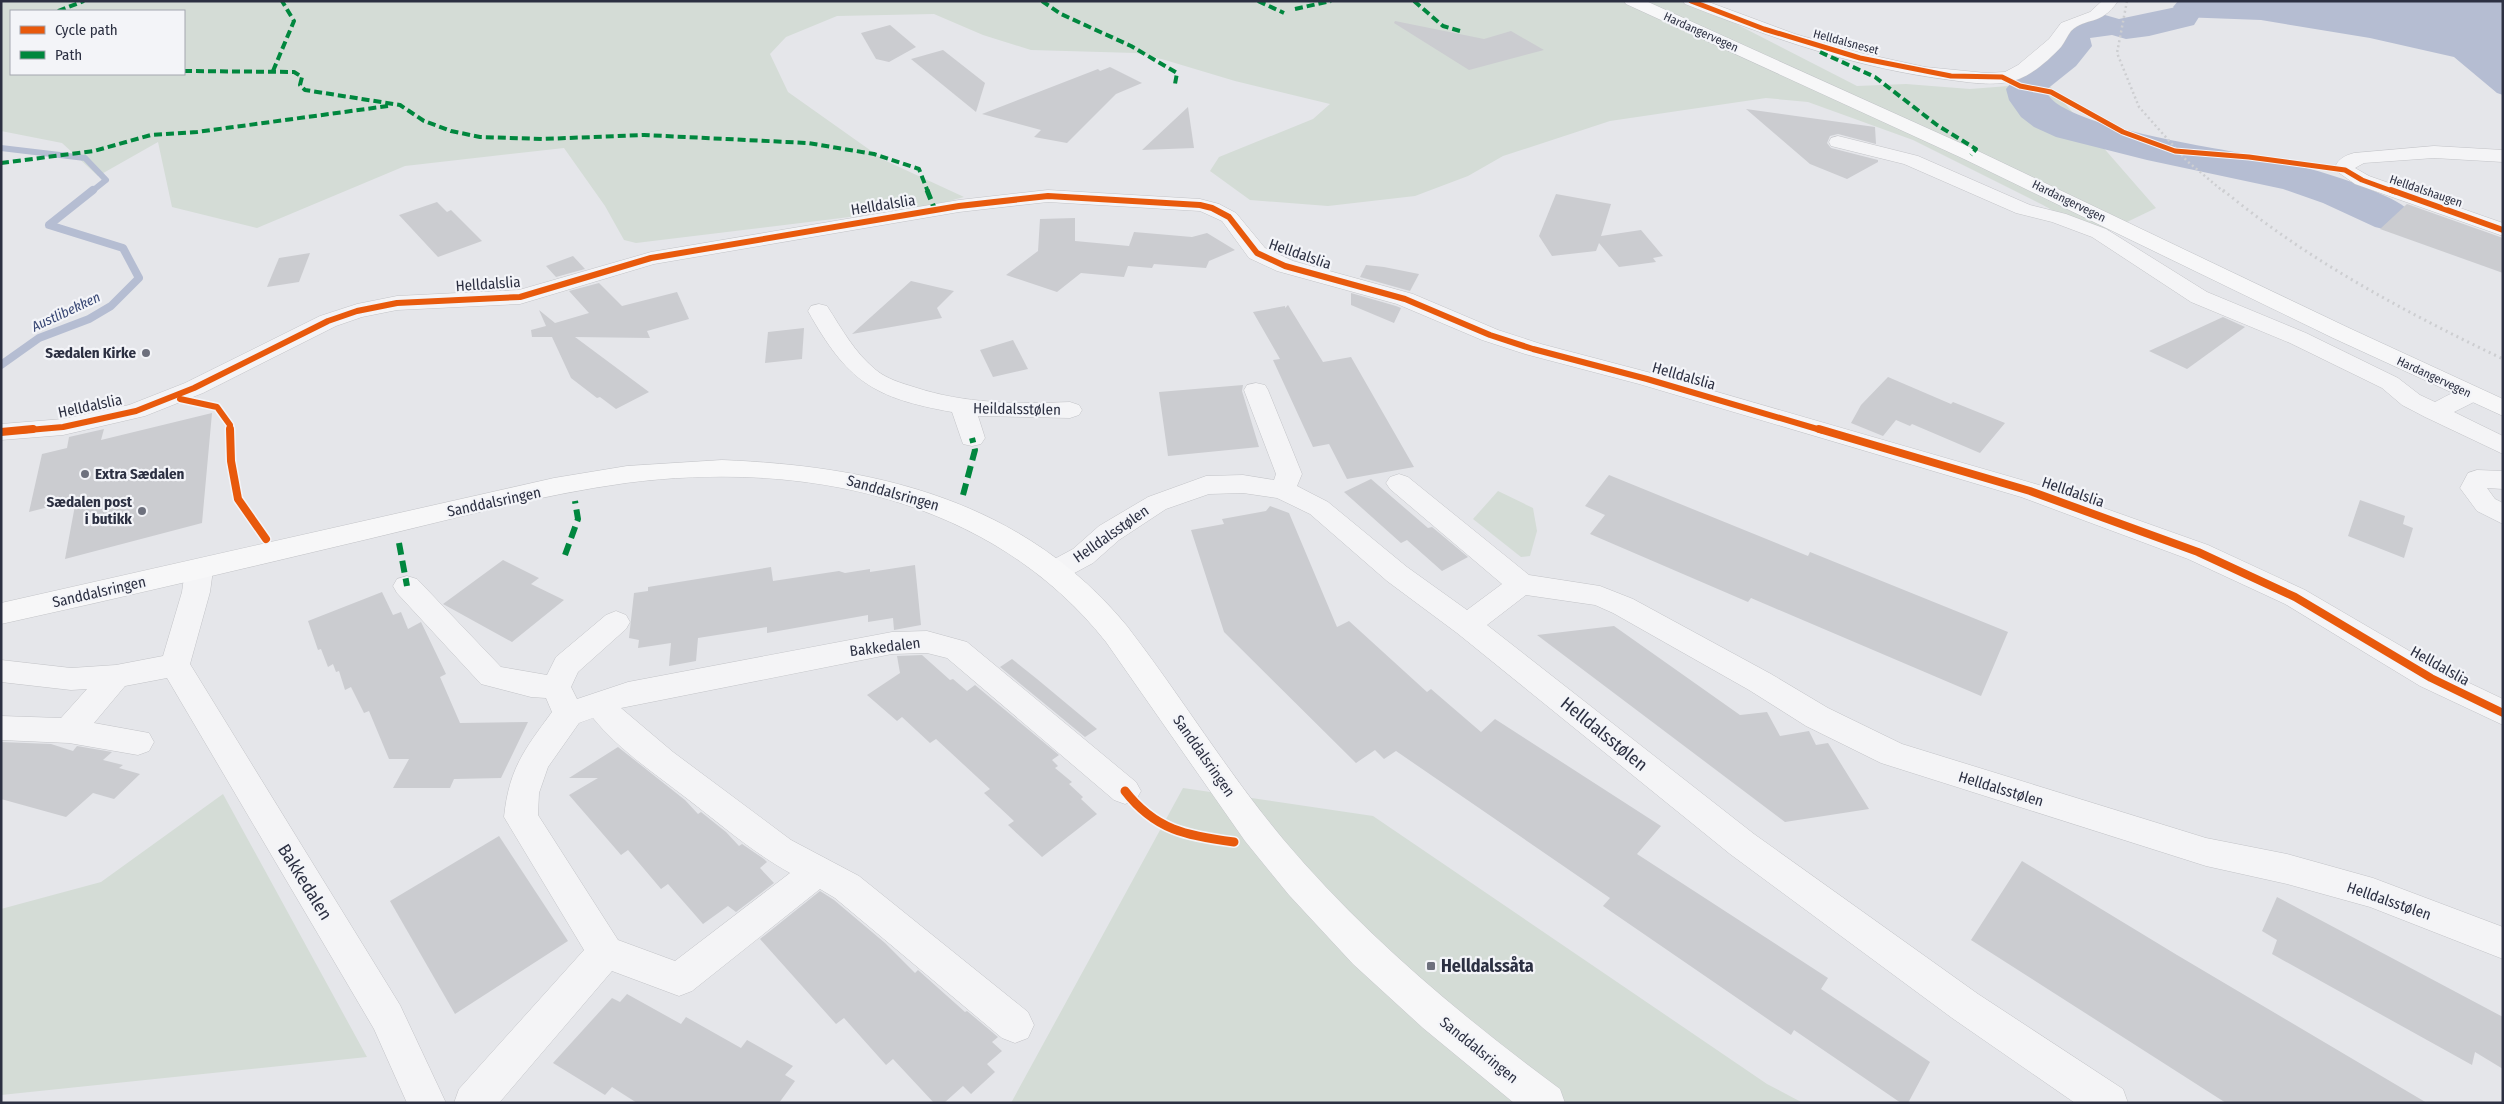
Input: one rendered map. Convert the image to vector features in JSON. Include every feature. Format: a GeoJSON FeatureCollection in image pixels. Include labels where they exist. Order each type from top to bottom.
{"type":"FeatureCollection","features":[{"type":"Feature","properties":{"kind":"main road","name":"Hardangervegen"},"geometry":{"type":"LineString","coordinates":[[1632,1],[1971,154],[2503,408]]}},
{"type":"Feature","properties":{"kind":"main road","name":"Sanddalsringen"},"geometry":{"type":"LineString","coordinates":[[1,614],[563,487],[664,471],[719,469],[810,473],[898,492],[949,510],[987,527],[1057,570],[1103,617],[1133,656],[1269,847],[1310,894],[1379,964],[1434,1013],[1546,1103]]}},
{"type":"Feature","properties":{"kind":"street","name":"Helldalsneset"},"geometry":{"type":"LineString","coordinates":[[1691,1],[1764,29],[1860,58],[1917,71],[1988,78],[2014,74],[2054,43],[2068,25],[2100,14],[2110,1]]}},
{"type":"Feature","properties":{"kind":"street"},"geometry":{"type":"LineString","coordinates":[[1838,142],[1911,160],[2023,209],[2059,218],[2099,233],[2199,297],[2337,357],[2390,383],[2411,400],[2503,446]]}},
{"type":"Feature","properties":{"kind":"street","name":"Helldalshaugen"},"geometry":{"type":"LineString","coordinates":[[2503,156],[2434,152],[2364,157],[2354,159],[2345,166],[2345,170],[2362,180],[2503,230]]}},
{"type":"Feature","properties":{"kind":"street","name":"Helldalslia"},"geometry":{"type":"LineString","coordinates":[[1,432],[63,427],[136,411],[194,388],[328,321],[357,311],[397,303],[520,297],[651,258],[959,206],[1048,196],[1200,205],[1212,208],[1229,217],[1257,253],[1285,266],[1414,302],[1490,335],[1525,347],[1646,379],[2030,491],[2198,552],[2294,597],[2431,678],[2503,713]]}},
{"type":"Feature","properties":{"kind":"street","name":"Heildalsstølen"},"geometry":{"type":"LineString","coordinates":[[819,311],[830,330],[863,372],[879,383],[917,396],[964,408],[1018,411],[1070,410]]}},
{"type":"Feature","properties":{"kind":"street"},"geometry":{"type":"LineString","coordinates":[[1256,390],[1289,474],[1283,490]]}},
{"type":"Feature","properties":{"kind":"street"},"geometry":{"type":"LineString","coordinates":[[2434,412],[2471,394]]}},
{"type":"Feature","properties":{"kind":"street","name":"Heildalsstølen"},"geometry":{"type":"LineString","coordinates":[[964,408],[972,438]]}},
{"type":"Feature","properties":{"kind":"street"},"geometry":{"type":"LineString","coordinates":[[2503,480],[2477,479],[2472,488],[2486,505],[2503,515]]}},
{"type":"Feature","properties":{"kind":"street"},"geometry":{"type":"LineString","coordinates":[[1399,483],[1521,584],[1467,625]]}},
{"type":"Feature","properties":{"kind":"street","name":"Helldalsstølen"},"geometry":{"type":"LineString","coordinates":[[1057,570],[1082,556],[1109,533],[1157,503],[1206,485],[1243,484],[1283,490],[1320,508],[1397,574],[1467,625],[1742,844],[1965,1006],[2108,1103]]}},
{"type":"Feature","properties":{"kind":"street"},"geometry":{"type":"LineString","coordinates":[[1,672],[71,678],[116,676],[175,665],[196,592],[199,570]]}},
{"type":"Feature","properties":{"kind":"street","name":"Helldalsstølen"},"geometry":{"type":"LineString","coordinates":[[1521,584],[1600,596],[1623,606],[1760,682],[1817,717],[1892,754],[2206,852],[2287,869],[2373,894],[2503,943]]}},
{"type":"Feature","properties":{"kind":"street","name":"Bakkedalen"},"geometry":{"type":"LineString","coordinates":[[406,586],[492,676],[530,685],[562,701],[599,703],[628,694],[882,645],[927,642],[957,650],[1125,791]]}},
{"type":"Feature","properties":{"kind":"street"},"geometry":{"type":"LineString","coordinates":[[616,622],[567,665],[562,701],[533,762],[523,793],[521,816],[605,952],[678,979],[818,871]]}},
{"type":"Feature","properties":{"kind":"street","name":"Bakkedalen"},"geometry":{"type":"LineString","coordinates":[[175,665],[387,1017],[427,1103]]}},
{"type":"Feature","properties":{"kind":"street"},"geometry":{"type":"LineString","coordinates":[[69,731],[116,676]]}},
{"type":"Feature","properties":{"kind":"street"},"geometry":{"type":"LineString","coordinates":[[599,703],[612,719],[701,791],[779,850],[847,887],[1015,1024]]}},
{"type":"Feature","properties":{"kind":"street"},"geometry":{"type":"LineString","coordinates":[[1,728],[69,731],[138,742]]}},
{"type":"Feature","properties":{"kind":"street"},"geometry":{"type":"LineString","coordinates":[[473,1103],[605,952]]}},
{"type":"Feature","properties":{"kind":"shaded area"},"geometry":{"type":"Polygon","coordinates":[[[1,1],[1698,1],[1703,7],[1857,86],[1906,84],[1970,89],[2047,83],[2156,208],[2098,236],[2043,205],[1913,140],[1808,102],[1766,98],[1610,121],[1503,156],[1468,176],[1415,196],[1328,206],[1250,200],[1210,171],[1219,157],[1313,119],[1330,104],[1235,81],[1136,53],[1031,50],[983,35],[934,14],[837,16],[786,37],[770,54],[788,92],[884,160],[964,197],[923,208],[636,243],[624,240],[605,206],[564,148],[405,166],[257,228],[172,207],[158,142],[98,176],[62,143],[1,131],[1,1]]]}},
{"type":"Feature","properties":{"kind":"shaded area"},"geometry":{"type":"Polygon","coordinates":[[[1498,491],[1533,508],[1537,531],[1530,556],[1521,557],[1473,519],[1498,491]]]}},
{"type":"Feature","properties":{"kind":"shaded area"},"geometry":{"type":"Polygon","coordinates":[[[1183,788],[1373,816],[1767,1084],[1803,1103],[1011,1103],[1183,788]]]}},
{"type":"Feature","properties":{"kind":"shaded area"},"geometry":{"type":"Polygon","coordinates":[[[223,794],[367,1057],[1,1095],[1,909],[101,882],[223,794]]]}},
{"type":"Feature","properties":{"kind":"water"},"geometry":{"type":"Polygon","coordinates":[[[2178,1],[2503,1],[2503,95],[2497,93],[2454,57],[2370,38],[2261,20],[2181,17],[2173,7],[2178,1]]]}},
{"type":"Feature","properties":{"kind":"building"},"geometry":{"type":"Polygon","coordinates":[[[1395,21],[1484,39],[1511,31],[1544,50],[1469,70],[1394,23],[1395,21]]]}},
{"type":"Feature","properties":{"kind":"building"},"geometry":{"type":"Polygon","coordinates":[[[890,25],[916,47],[889,62],[876,59],[861,33],[890,25]]]}},
{"type":"Feature","properties":{"kind":"building"},"geometry":{"type":"Polygon","coordinates":[[[943,50],[985,83],[976,112],[911,59],[943,50]]]}},
{"type":"Feature","properties":{"kind":"building"},"geometry":{"type":"Polygon","coordinates":[[[1110,67],[1142,83],[1116,94],[1067,143],[1034,137],[1041,130],[982,114],[1098,69],[1100,71],[1110,67]]]}},
{"type":"Feature","properties":{"kind":"building"},"geometry":{"type":"Polygon","coordinates":[[[1188,107],[1194,148],[1142,150],[1188,107]]]}},
{"type":"Feature","properties":{"kind":"building"},"geometry":{"type":"Polygon","coordinates":[[[1746,109],[1875,127],[1876,144],[1838,134],[1830,136],[1827,143],[1831,148],[1878,160],[1878,162],[1847,179],[1810,164],[1746,109]]]}},
{"type":"Feature","properties":{"kind":"building"},"geometry":{"type":"Polygon","coordinates":[[[1556,194],[1611,204],[1601,236],[1641,230],[1663,256],[1653,258],[1656,262],[1619,267],[1599,243],[1596,251],[1552,256],[1539,236],[1556,194]]]}},
{"type":"Feature","properties":{"kind":"building"},"geometry":{"type":"Polygon","coordinates":[[[437,202],[447,212],[451,210],[482,241],[438,257],[399,215],[437,202]]]}},
{"type":"Feature","properties":{"kind":"building"},"geometry":{"type":"Polygon","coordinates":[[[2407,204],[2503,238],[2503,273],[2380,229],[2407,204]]]}},
{"type":"Feature","properties":{"kind":"building"},"geometry":{"type":"Polygon","coordinates":[[[1075,218],[1075,241],[1129,246],[1134,232],[1192,237],[1207,233],[1235,250],[1209,261],[1206,268],[1154,264],[1152,268],[1128,266],[1124,277],[1081,273],[1057,292],[1006,275],[1038,251],[1040,219],[1075,218]]]}},
{"type":"Feature","properties":{"kind":"building"},"geometry":{"type":"Polygon","coordinates":[[[310,253],[299,282],[267,287],[279,258],[310,253]]]}},
{"type":"Feature","properties":{"kind":"building"},"geometry":{"type":"Polygon","coordinates":[[[573,256],[585,269],[556,277],[546,266],[573,256]]]}},
{"type":"Feature","properties":{"kind":"building"},"geometry":{"type":"Polygon","coordinates":[[[1366,265],[1419,274],[1410,291],[1360,277],[1366,265]]]}},
{"type":"Feature","properties":{"kind":"building"},"geometry":{"type":"Polygon","coordinates":[[[911,281],[954,291],[937,308],[942,318],[852,334],[911,281]]]}},
{"type":"Feature","properties":{"kind":"building"},"geometry":{"type":"Polygon","coordinates":[[[599,283],[622,306],[677,292],[689,319],[647,331],[650,338],[575,337],[649,392],[616,409],[600,397],[597,398],[571,378],[552,337],[532,337],[531,330],[546,326],[539,310],[555,323],[589,313],[569,291],[599,283]]]}},
{"type":"Feature","properties":{"kind":"building"},"geometry":{"type":"Polygon","coordinates":[[[1351,293],[1401,308],[1394,323],[1351,305],[1351,293]]]}},
{"type":"Feature","properties":{"kind":"building"},"geometry":{"type":"Polygon","coordinates":[[[1288,305],[1323,362],[1351,357],[1414,467],[1347,479],[1329,444],[1313,447],[1273,360],[1280,359],[1253,312],[1285,306],[1285,308],[1288,305]]]}},
{"type":"Feature","properties":{"kind":"building"},"geometry":{"type":"Polygon","coordinates":[[[2223,317],[2245,327],[2187,369],[2149,351],[2223,317]]]}},
{"type":"Feature","properties":{"kind":"building"},"geometry":{"type":"Polygon","coordinates":[[[804,328],[802,359],[765,363],[768,332],[804,328]]]}},
{"type":"Feature","properties":{"kind":"building"},"geometry":{"type":"Polygon","coordinates":[[[1013,340],[1028,369],[993,377],[980,350],[1013,340]]]}},
{"type":"Feature","properties":{"kind":"building"},"geometry":{"type":"Polygon","coordinates":[[[1888,377],[1951,404],[1953,402],[2005,423],[1980,453],[1912,424],[1910,426],[1896,420],[1883,436],[1851,423],[1861,405],[1888,377]]]}},
{"type":"Feature","properties":{"kind":"building"},"geometry":{"type":"Polygon","coordinates":[[[1243,385],[1242,391],[1259,447],[1168,456],[1159,392],[1243,385]]]}},
{"type":"Feature","properties":{"kind":"building"},"geometry":{"type":"Polygon","coordinates":[[[212,413],[202,523],[65,559],[76,500],[29,512],[42,454],[67,448],[69,437],[104,429],[101,440],[212,413]]]}},
{"type":"Feature","properties":{"kind":"building"},"geometry":{"type":"Polygon","coordinates":[[[1609,475],[1808,556],[1810,552],[2008,632],[1981,696],[1751,598],[1748,602],[1590,534],[1605,515],[1585,506],[1609,475]]]}},
{"type":"Feature","properties":{"kind":"building"},"geometry":{"type":"Polygon","coordinates":[[[1371,479],[1428,528],[1432,527],[1468,557],[1442,571],[1407,540],[1401,543],[1344,492],[1371,479]]]}},
{"type":"Feature","properties":{"kind":"building"},"geometry":{"type":"Polygon","coordinates":[[[2360,500],[2405,516],[2403,524],[2413,528],[2404,558],[2348,536],[2360,500]]]}},
{"type":"Feature","properties":{"kind":"building"},"geometry":{"type":"Polygon","coordinates":[[[1270,506],[1289,513],[1337,627],[1349,621],[1427,692],[1431,689],[1481,732],[1495,719],[1661,826],[1637,854],[1828,978],[1821,989],[1930,1062],[1908,1103],[1901,1103],[1794,1030],[1791,1035],[1603,906],[1610,898],[1396,751],[1384,759],[1375,750],[1356,763],[1224,632],[1191,530],[1224,524],[1222,519],[1266,511],[1270,506]]]}},
{"type":"Feature","properties":{"kind":"building"},"geometry":{"type":"Polygon","coordinates":[[[503,560],[539,578],[531,584],[564,600],[512,642],[443,604],[503,560]]]}},
{"type":"Feature","properties":{"kind":"building"},"geometry":{"type":"Polygon","coordinates":[[[915,565],[921,625],[894,630],[893,618],[868,622],[868,615],[767,633],[767,627],[698,638],[696,661],[669,666],[671,643],[638,648],[639,640],[629,638],[634,593],[648,591],[648,587],[771,567],[773,581],[839,571],[845,573],[870,569],[870,572],[915,565]]]}},
{"type":"Feature","properties":{"kind":"building"},"geometry":{"type":"Polygon","coordinates":[[[382,592],[393,615],[401,612],[408,629],[421,622],[446,674],[440,677],[460,723],[528,722],[501,778],[454,779],[450,788],[393,788],[409,759],[389,759],[369,711],[364,713],[351,687],[345,690],[339,671],[336,672],[333,664],[328,667],[321,649],[318,650],[308,621],[382,592]]]}},
{"type":"Feature","properties":{"kind":"building"},"geometry":{"type":"Polygon","coordinates":[[[1614,626],[1740,715],[1767,712],[1780,736],[1809,731],[1816,745],[1828,743],[1869,809],[1785,822],[1537,635],[1614,626]]]}},
{"type":"Feature","properties":{"kind":"building"},"geometry":{"type":"Polygon","coordinates":[[[922,655],[950,680],[953,679],[967,691],[975,685],[1059,755],[1052,760],[1058,766],[1055,768],[1072,782],[1069,784],[1097,814],[1042,857],[1008,825],[1014,821],[984,793],[990,789],[936,739],[930,743],[902,717],[897,721],[867,695],[900,673],[897,656],[922,655]]]}},
{"type":"Feature","properties":{"kind":"building"},"geometry":{"type":"Polygon","coordinates":[[[1012,659],[1097,729],[1085,737],[1000,667],[1012,659]]]}},
{"type":"Feature","properties":{"kind":"building"},"geometry":{"type":"Polygon","coordinates":[[[1,742],[51,744],[73,751],[77,746],[112,752],[103,760],[123,765],[119,768],[140,774],[114,799],[93,793],[66,817],[1,799],[1,742]]]}},
{"type":"Feature","properties":{"kind":"building"},"geometry":{"type":"Polygon","coordinates":[[[618,747],[685,800],[698,814],[701,812],[726,832],[739,846],[742,844],[764,859],[767,862],[760,868],[774,883],[736,912],[728,906],[703,924],[668,884],[661,889],[628,850],[621,855],[569,795],[598,778],[569,778],[618,747]]]}},
{"type":"Feature","properties":{"kind":"building"},"geometry":{"type":"Polygon","coordinates":[[[499,836],[568,941],[455,1014],[390,901],[499,836]]]}},
{"type":"Feature","properties":{"kind":"building"},"geometry":{"type":"Polygon","coordinates":[[[2022,861],[2427,1103],[2226,1103],[1971,940],[2022,861]]]}},
{"type":"Feature","properties":{"kind":"building"},"geometry":{"type":"Polygon","coordinates":[[[820,891],[834,900],[885,943],[915,973],[918,970],[965,1012],[967,1011],[998,1037],[992,1042],[1002,1051],[987,1064],[995,1072],[971,1094],[963,1086],[944,1103],[934,1103],[893,1059],[886,1065],[844,1018],[836,1024],[760,939],[820,891]]]}},
{"type":"Feature","properties":{"kind":"building"},"geometry":{"type":"Polygon","coordinates":[[[2277,897],[2503,1017],[2503,1069],[2475,1052],[2472,1065],[2272,954],[2277,940],[2262,931],[2277,897]]]}},
{"type":"Feature","properties":{"kind":"building"},"geometry":{"type":"Polygon","coordinates":[[[627,994],[681,1024],[686,1017],[741,1048],[747,1040],[793,1066],[785,1075],[795,1081],[779,1103],[637,1103],[612,1087],[605,1095],[553,1063],[612,998],[620,1002],[627,994]]]}},
{"type":"Feature","properties":{"kind":"waterway"},"geometry":{"type":"LineString","coordinates":[[2126,28],[2149,25],[2181,17]]}},
{"type":"Feature","properties":{"kind":"waterway"},"geometry":{"type":"LineString","coordinates":[[2105,26],[2086,26],[2073,32],[2071,37],[2073,46],[2026,89],[2031,103],[2042,114],[2071,128],[2125,142],[2262,170],[2313,184],[2339,193],[2391,217]]}},
{"type":"Feature","properties":{"kind":"waterway","name":"Austlibekken"},"geometry":{"type":"LineString","coordinates":[[1,148],[85,158],[106,180],[91,192]]}},
{"type":"Feature","properties":{"kind":"waterway","name":"Austlibekken"},"geometry":{"type":"LineString","coordinates":[[1,365],[39,338],[89,319],[111,306],[139,278],[123,248],[49,225],[93,190]]}},
{"type":"Feature","properties":{"kind":"railway"},"geometry":{"type":"LineString","coordinates":[[2127,1],[2117,53],[2139,107],[2187,161],[2224,192]]}},
{"type":"Feature","properties":{"kind":"railway"},"geometry":{"type":"LineString","coordinates":[[2223,190],[2288,239],[2323,262],[2430,323],[2503,359]]}},
{"type":"Feature","properties":{"kind":"marked path"},"geometry":{"type":"LineString","coordinates":[[61,10],[84,1]]}},
{"type":"Feature","properties":{"kind":"marked path"},"geometry":{"type":"LineString","coordinates":[[273,71],[294,21],[282,1]]}},
{"type":"Feature","properties":{"kind":"marked path"},"geometry":{"type":"LineString","coordinates":[[1042,1],[1061,14],[1131,46],[1177,73],[1175,84]]}},
{"type":"Feature","properties":{"kind":"marked path"},"geometry":{"type":"LineString","coordinates":[[1258,1],[1284,13]]}},
{"type":"Feature","properties":{"kind":"marked path"},"geometry":{"type":"LineString","coordinates":[[1295,9],[1331,1]]}},
{"type":"Feature","properties":{"kind":"marked path"},"geometry":{"type":"LineString","coordinates":[[1414,1],[1443,26],[1460,31]]}},
{"type":"Feature","properties":{"kind":"marked path"},"geometry":{"type":"LineString","coordinates":[[1820,52],[1875,77],[1937,125],[1976,149],[1971,155]]}},
{"type":"Feature","properties":{"kind":"marked path"},"geometry":{"type":"LineString","coordinates":[[185,71],[294,72],[302,77],[300,85],[305,90],[400,105],[424,121],[451,131],[480,137],[542,139],[631,135],[808,143],[852,149],[896,160],[919,169],[935,210]]}},
{"type":"Feature","properties":{"kind":"marked path"},"geometry":{"type":"LineString","coordinates":[[1,163],[94,151],[151,135],[197,132],[388,106]]}},
{"type":"Feature","properties":{"kind":"marked path"},"geometry":{"type":"LineString","coordinates":[[963,495],[975,450],[972,438]]}},
{"type":"Feature","properties":{"kind":"marked path"},"geometry":{"type":"LineString","coordinates":[[565,555],[578,519],[575,501]]}},
{"type":"Feature","properties":{"kind":"marked path"},"geometry":{"type":"LineString","coordinates":[[399,543],[407,586]]}},
{"type":"Feature","properties":{"kind":"cycle path"},"geometry":{"type":"LineString","coordinates":[[1691,1],[1764,29],[1860,58],[1917,71],[1951,76],[2002,77],[2020,86],[2051,92],[2123,132],[2175,151],[2249,157],[2345,170],[2362,180],[2503,230]]}},
{"type":"Feature","properties":{"kind":"cycle path"},"geometry":{"type":"LineString","coordinates":[[1,432],[63,427],[136,411],[194,388],[328,321],[357,311],[397,303],[520,297],[651,258],[959,206],[1048,196],[1200,205],[1212,208],[1229,217],[1257,253],[1285,266],[1405,299],[1490,335],[1533,349],[1647,379],[2030,491],[2198,552],[2295,597],[2431,678],[2503,713]]}},
{"type":"Feature","properties":{"kind":"cycle path"},"geometry":{"type":"LineString","coordinates":[[180,399],[217,407],[230,425],[231,461],[238,499],[266,539]]}},
{"type":"Feature","properties":{"kind":"cycle path"},"geometry":{"type":"LineString","coordinates":[[1125,791],[1147,815],[1173,830],[1202,838],[1234,842]]}},
{"type":"Feature","properties":{"kind":"place","name":"Sædalen Kirke"},"geometry":{"type":"Point","coordinates":[146,353]}},
{"type":"Feature","properties":{"kind":"place","name":"Extra Sædalen"},"geometry":{"type":"Point","coordinates":[85,474]}},
{"type":"Feature","properties":{"kind":"place","name":"Sædalen post i butikk"},"geometry":{"type":"Point","coordinates":[142,511]}},
{"type":"Feature","properties":{"kind":"place","name":"Helldalssåta"},"geometry":{"type":"Point","coordinates":[1431,966]}}]}
